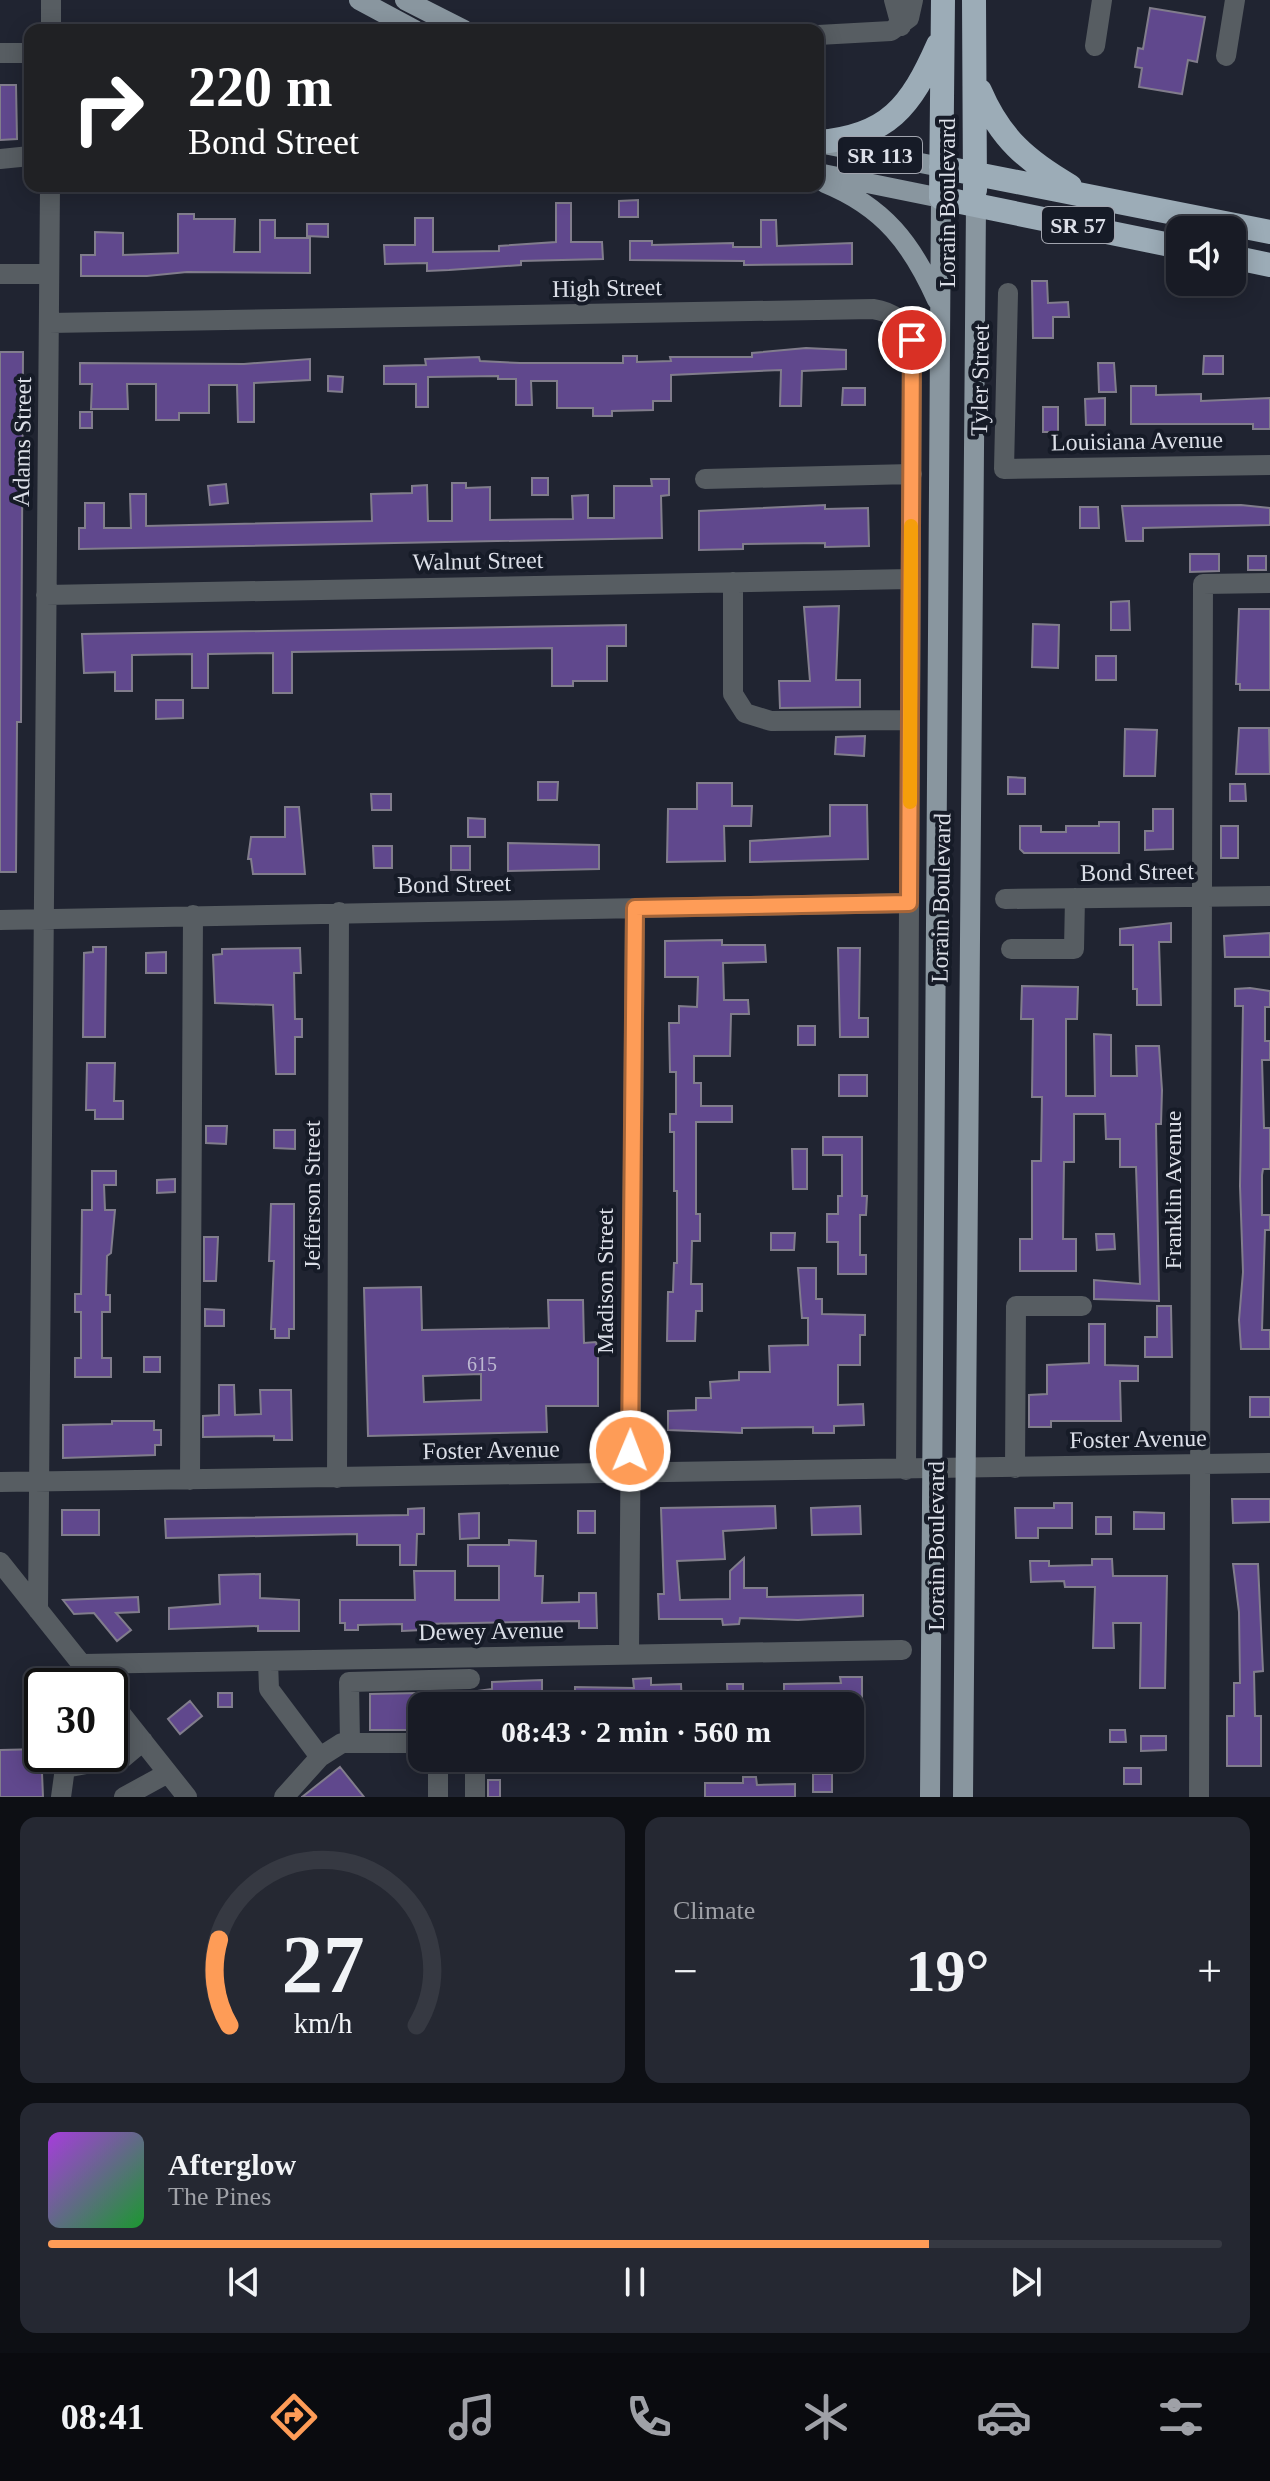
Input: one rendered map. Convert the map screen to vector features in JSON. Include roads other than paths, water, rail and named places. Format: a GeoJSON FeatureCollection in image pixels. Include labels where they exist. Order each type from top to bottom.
{"type":"FeatureCollection","features":[{"type":"Feature","properties":{"kind":"highway","name":"Lorain Boulevard"},"geometry":{"type":"LineString","coordinates":[[941,198],[943,0]]}},
{"type":"Feature","properties":{"kind":"highway","name":"Lorain Boulevard"},"geometry":{"type":"LineString","coordinates":[[974,0],[976,204]]}},
{"type":"Feature","properties":{"kind":"highway"},"geometry":{"type":"LineString","coordinates":[[824,142],[845,140],[872,131],[895,116],[914,94],[942,36]]}},
{"type":"Feature","properties":{"kind":"highway","name":"SR 57"},"geometry":{"type":"LineString","coordinates":[[974,60],[980,90],[992,119],[1009,144],[1032,164],[1086,196],[1270,232]]}},
{"type":"Feature","properties":{"kind":"highway","name":"SR 113"},"geometry":{"type":"LineString","coordinates":[[941,167],[1086,196]]}},
{"type":"Feature","properties":{"kind":"highway","name":"SR 57"},"geometry":{"type":"LineString","coordinates":[[941,198],[1166,244]]}},
{"type":"Feature","properties":{"kind":"highway"},"geometry":{"type":"LineString","coordinates":[[1246,260],[1270,265]]}},
{"type":"Feature","properties":{"kind":"main road"},"geometry":{"type":"LineString","coordinates":[[359,0],[404,24]]}},
{"type":"Feature","properties":{"kind":"main road"},"geometry":{"type":"LineString","coordinates":[[405,0],[452,24]]}},
{"type":"Feature","properties":{"kind":"main road","name":"SR 113"},"geometry":{"type":"LineString","coordinates":[[824,143],[941,167]]}},
{"type":"Feature","properties":{"kind":"main road","name":"SR 113"},"geometry":{"type":"LineString","coordinates":[[824,174],[941,198]]}},
{"type":"Feature","properties":{"kind":"main road"},"geometry":{"type":"LineString","coordinates":[[824,183],[866,202],[891,223],[912,248],[941,308]]}},
{"type":"Feature","properties":{"kind":"main road","name":"Lorain Boulevard"},"geometry":{"type":"LineString","coordinates":[[930,1797],[941,198]]}},
{"type":"Feature","properties":{"kind":"main road","name":"Lorain Boulevard"},"geometry":{"type":"LineString","coordinates":[[963,1797],[976,204]]}},
{"type":"Feature","properties":{"kind":"street"},"geometry":{"type":"LineString","coordinates":[[51,0],[51,24]]}},
{"type":"Feature","properties":{"kind":"street"},"geometry":{"type":"LineString","coordinates":[[894,0],[901,26]]}},
{"type":"Feature","properties":{"kind":"street"},"geometry":{"type":"LineString","coordinates":[[824,35],[879,34],[901,26],[909,18],[913,0]]}},
{"type":"Feature","properties":{"kind":"street"},"geometry":{"type":"LineString","coordinates":[[1095,46],[1102,0]]}},
{"type":"Feature","properties":{"kind":"street"},"geometry":{"type":"LineString","coordinates":[[1226,56],[1235,0]]}},
{"type":"Feature","properties":{"kind":"street"},"geometry":{"type":"LineString","coordinates":[[0,53],[24,53]]}},
{"type":"Feature","properties":{"kind":"street"},"geometry":{"type":"LineString","coordinates":[[0,159],[24,157]]}},
{"type":"Feature","properties":{"kind":"street","name":"Adams Street"},"geometry":{"type":"LineString","coordinates":[[38,1610],[50,192]]}},
{"type":"Feature","properties":{"kind":"street"},"geometry":{"type":"LineString","coordinates":[[0,274],[49,274]]}},
{"type":"Feature","properties":{"kind":"street","name":"Tyler Street"},"geometry":{"type":"LineString","coordinates":[[1004,469],[1008,293]]}},
{"type":"Feature","properties":{"kind":"street","name":"High Street"},"geometry":{"type":"LineString","coordinates":[[49,323],[886,311],[907,327],[912,340],[911,579]]}},
{"type":"Feature","properties":{"kind":"street","name":"Louisiana Avenue"},"geometry":{"type":"LineString","coordinates":[[1004,469],[1270,465]]}},
{"type":"Feature","properties":{"kind":"street"},"geometry":{"type":"LineString","coordinates":[[705,479],[912,474]]}},
{"type":"Feature","properties":{"kind":"street","name":"Walnut Street"},"geometry":{"type":"LineString","coordinates":[[46,595],[911,579]]}},
{"type":"Feature","properties":{"kind":"street","name":"Lorain Boulevard"},"geometry":{"type":"LineString","coordinates":[[906,1470],[911,579]]}},
{"type":"Feature","properties":{"kind":"street"},"geometry":{"type":"LineString","coordinates":[[733,582],[733,694],[745,713],[771,721],[910,720]]}},
{"type":"Feature","properties":{"kind":"street","name":"Franklin Avenue"},"geometry":{"type":"LineString","coordinates":[[1199,1797],[1199,897],[1203,584],[1270,583]]}},
{"type":"Feature","properties":{"kind":"street","name":"Bond Street"},"geometry":{"type":"LineString","coordinates":[[1005,899],[1270,896]]}},
{"type":"Feature","properties":{"kind":"street"},"geometry":{"type":"LineString","coordinates":[[1011,949],[1074,949],[1075,898]]}},
{"type":"Feature","properties":{"kind":"street","name":"Bond Street"},"geometry":{"type":"LineString","coordinates":[[0,920],[909,903]]}},
{"type":"Feature","properties":{"kind":"street","name":"Madison Street"},"geometry":{"type":"LineString","coordinates":[[629,1654],[635,908]]}},
{"type":"Feature","properties":{"kind":"street","name":"Jefferson Street"},"geometry":{"type":"LineString","coordinates":[[337,1478],[339,912]]}},
{"type":"Feature","properties":{"kind":"street"},"geometry":{"type":"LineString","coordinates":[[190,1480],[193,915]]}},
{"type":"Feature","properties":{"kind":"street"},"geometry":{"type":"LineString","coordinates":[[1015,1468],[1016,1306],[1082,1306]]}},
{"type":"Feature","properties":{"kind":"street","name":"Foster Avenue"},"geometry":{"type":"LineString","coordinates":[[0,1482],[1270,1463]]}},
{"type":"Feature","properties":{"kind":"street"},"geometry":{"type":"LineString","coordinates":[[0,1562],[85,1668]]}},
{"type":"Feature","properties":{"kind":"street","name":"Dewey Avenue"},"geometry":{"type":"LineString","coordinates":[[82,1664],[902,1650]]}},
{"type":"Feature","properties":{"kind":"street"},"geometry":{"type":"LineString","coordinates":[[350,1743],[357,1682],[365,1659]]}},
{"type":"Feature","properties":{"kind":"street"},"geometry":{"type":"LineString","coordinates":[[268,1661],[269,1689],[320,1757]]}},
{"type":"Feature","properties":{"kind":"street"},"geometry":{"type":"LineString","coordinates":[[357,1682],[470,1679]]}},
{"type":"Feature","properties":{"kind":"street"},"geometry":{"type":"LineString","coordinates":[[128,1722],[185,1796]]}},
{"type":"Feature","properties":{"kind":"street"},"geometry":{"type":"LineString","coordinates":[[128,1754],[143,1741]]}},
{"type":"Feature","properties":{"kind":"street"},"geometry":{"type":"LineString","coordinates":[[284,1797],[320,1757],[342,1743],[408,1743]]}},
{"type":"Feature","properties":{"kind":"street"},"geometry":{"type":"LineString","coordinates":[[61,1797],[64,1772]]}},
{"type":"Feature","properties":{"kind":"street"},"geometry":{"type":"LineString","coordinates":[[117,1772],[133,1795],[168,1773]]}},
{"type":"Feature","properties":{"kind":"street"},"geometry":{"type":"LineString","coordinates":[[438,1772],[438,1797]]}},
{"type":"Feature","properties":{"kind":"street"},"geometry":{"type":"LineString","coordinates":[[475,1772],[475,1797]]}}]}
